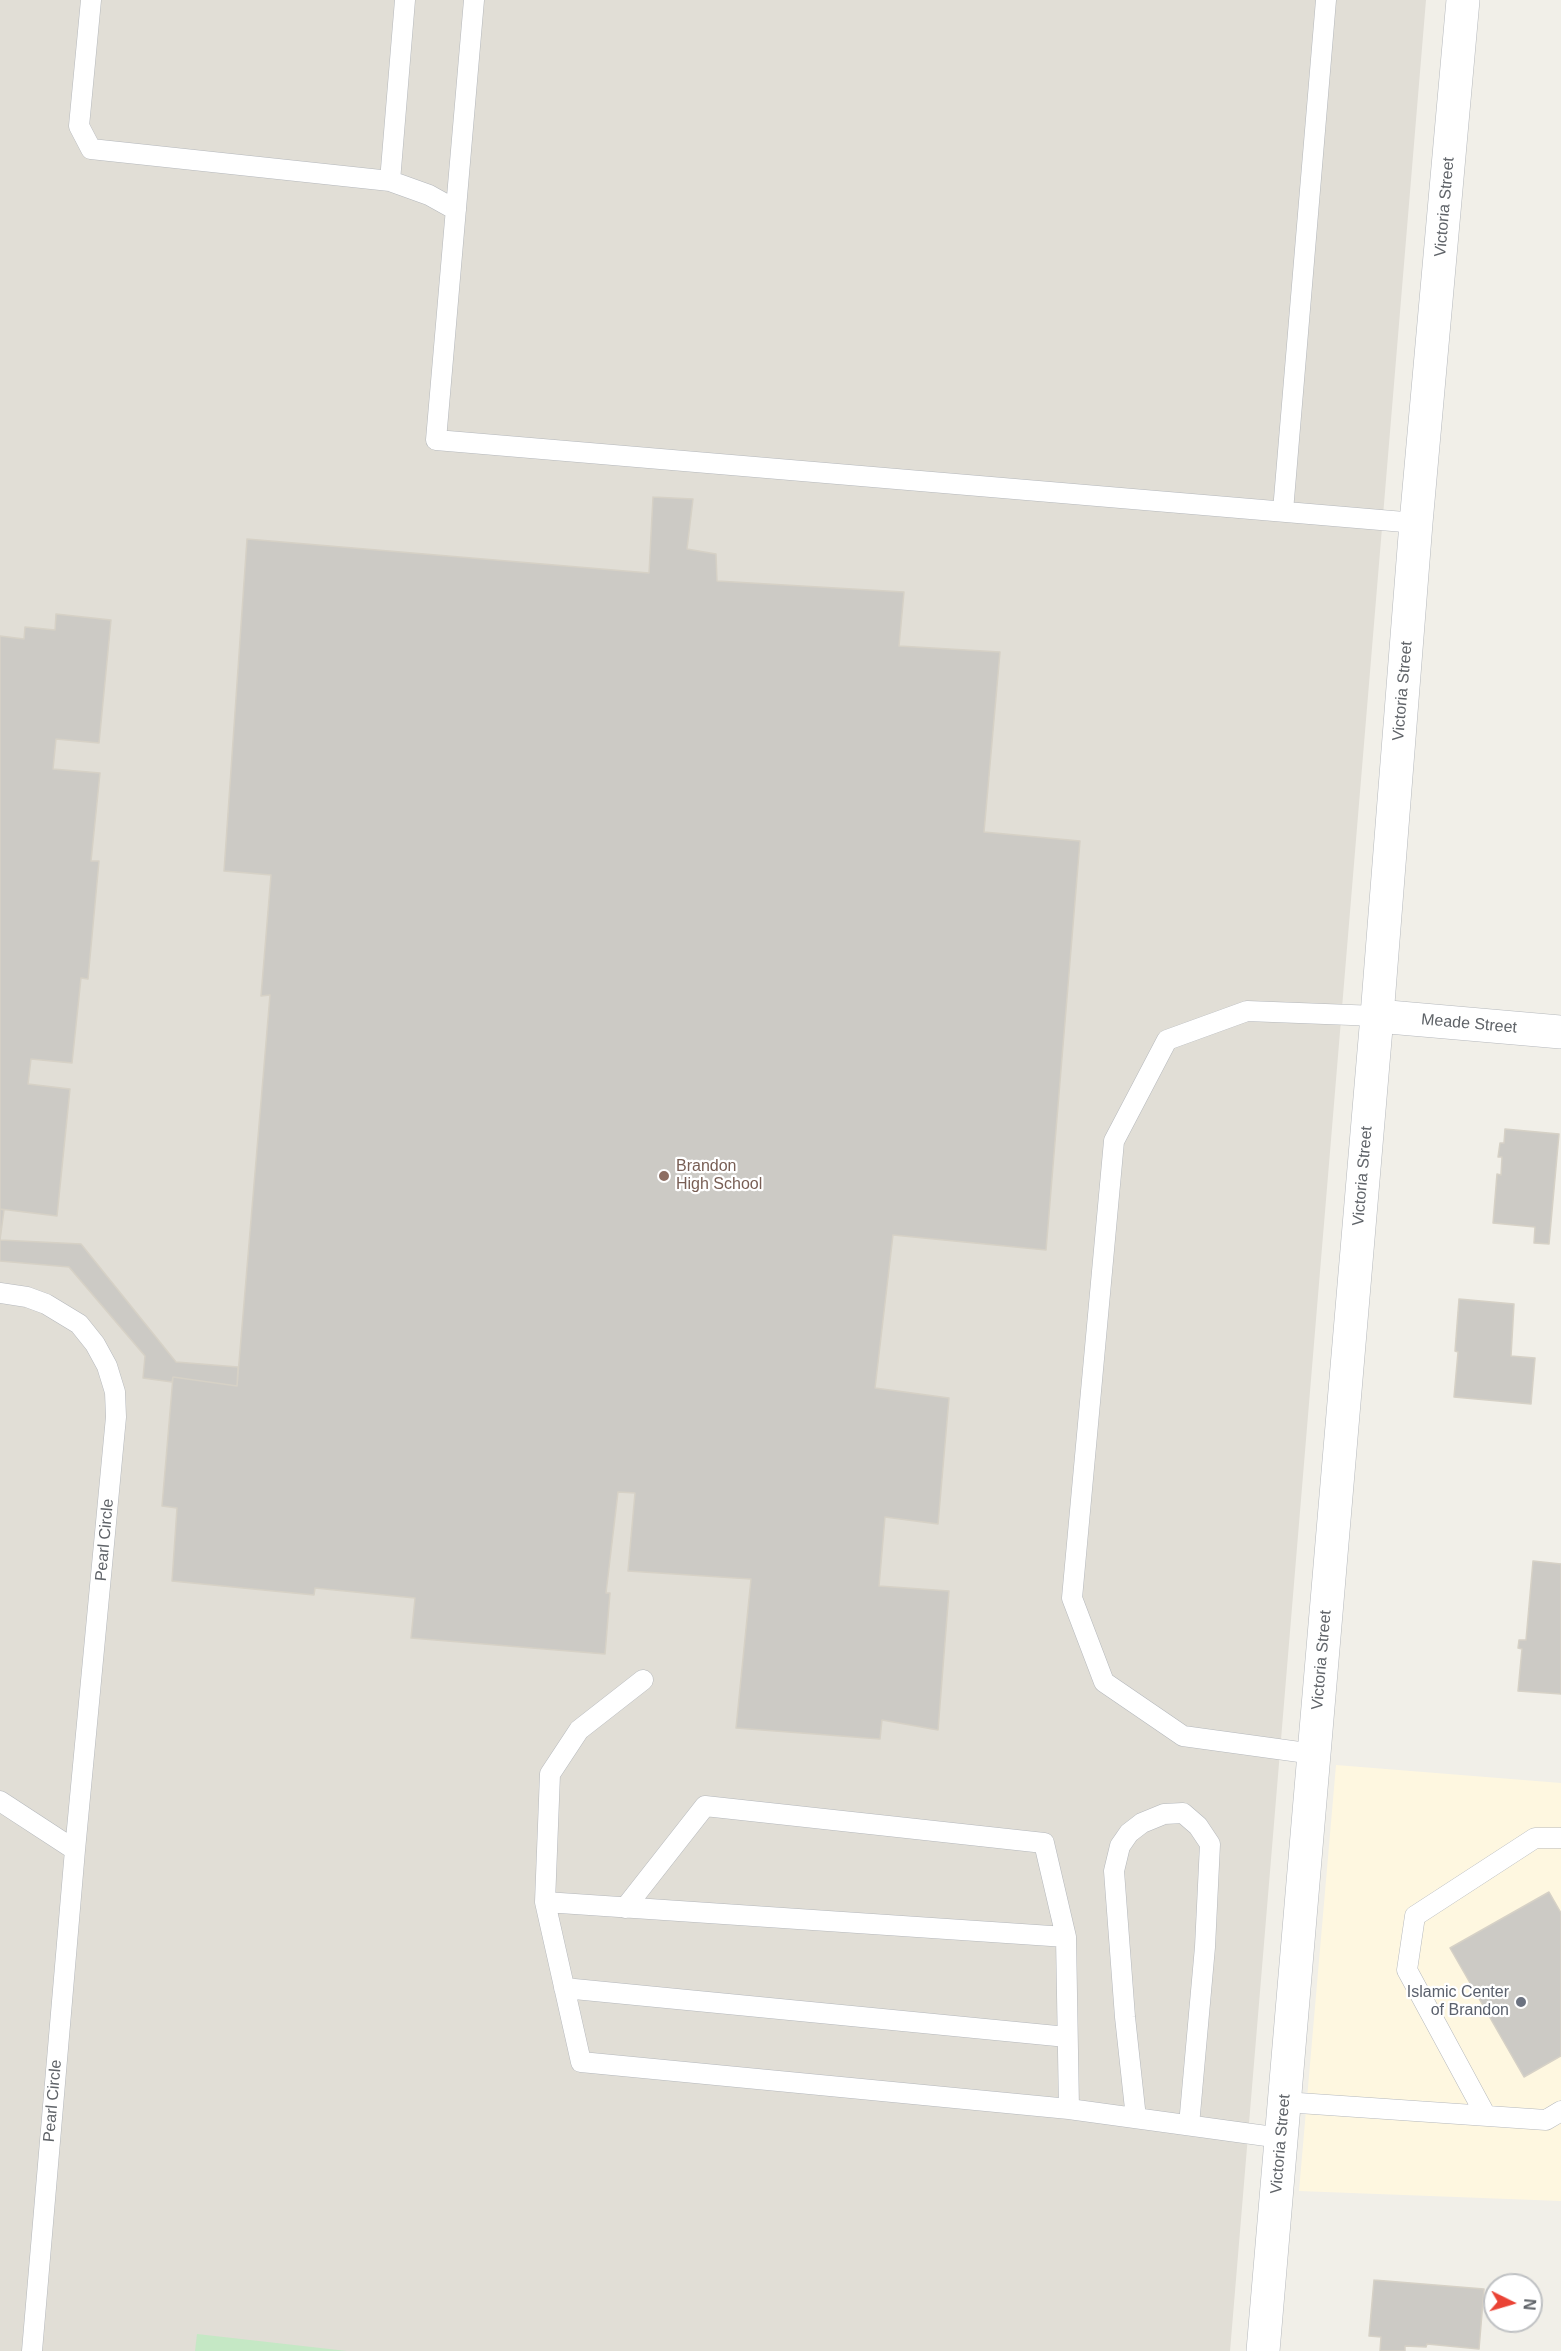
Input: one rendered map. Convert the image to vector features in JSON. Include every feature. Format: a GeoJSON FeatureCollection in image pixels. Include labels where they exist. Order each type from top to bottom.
{"type":"FeatureCollection","features":[{"type":"Feature","properties":{"kind":"street","name":"Victoria Street"},"geometry":{"type":"LineString","coordinates":[[1263,2351],[1377,1016],[1416,523],[1463,0]]}},
{"type":"Feature","properties":{"kind":"street","name":"Meade Street"},"geometry":{"type":"LineString","coordinates":[[1377,1016],[1561,1032]]}},
{"type":"Feature","properties":{"kind":"lane"},"geometry":{"type":"LineString","coordinates":[[91,0],[79,126],[91,149],[390,181],[429,195],[456,210]]}},
{"type":"Feature","properties":{"kind":"lane"},"geometry":{"type":"LineString","coordinates":[[390,181],[405,0]]}},
{"type":"Feature","properties":{"kind":"lane"},"geometry":{"type":"LineString","coordinates":[[474,0],[435,440],[1416,523]]}},
{"type":"Feature","properties":{"kind":"lane"},"geometry":{"type":"LineString","coordinates":[[1283,512],[1326,0]]}},
{"type":"Feature","properties":{"kind":"lane"},"geometry":{"type":"LineString","coordinates":[[1314,1754],[1183,1736],[1104,1682],[1072,1598],[1114,1141],[1167,1040],[1247,1011],[1377,1016]]}},
{"type":"Feature","properties":{"kind":"lane","name":"Pearl Circle"},"geometry":{"type":"LineString","coordinates":[[0,1293],[27,1297],[46,1304],[79,1324],[95,1344],[107,1366],[115,1392],[116,1417],[75,1850],[32,2351]]}},
{"type":"Feature","properties":{"kind":"lane"},"geometry":{"type":"LineString","coordinates":[[643,1680],[579,1730],[550,1774],[545,1902],[581,2062],[1069,2109],[1281,2138]]}},
{"type":"Feature","properties":{"kind":"lane"},"geometry":{"type":"LineString","coordinates":[[0,1801],[75,1850]]}},
{"type":"Feature","properties":{"kind":"lane"},"geometry":{"type":"LineString","coordinates":[[625,1908],[705,1806],[1044,1843],[1066,1937],[1069,2109]]}},
{"type":"Feature","properties":{"kind":"lane"},"geometry":{"type":"LineString","coordinates":[[1136,2118],[1125,2017],[1114,1871],[1120,1846],[1129,1833],[1142,1823],[1164,1814],[1183,1813],[1198,1826],[1210,1844],[1205,1947],[1189,2125]]}},
{"type":"Feature","properties":{"kind":"lane"},"geometry":{"type":"LineString","coordinates":[[1486,2116],[1407,1970],[1415,1916],[1535,1838],[1561,1838]]}},
{"type":"Feature","properties":{"kind":"lane"},"geometry":{"type":"LineString","coordinates":[[545,1902],[1066,1937]]}},
{"type":"Feature","properties":{"kind":"lane"},"geometry":{"type":"LineString","coordinates":[[564,1988],[1067,2037]]}},
{"type":"Feature","properties":{"kind":"lane"},"geometry":{"type":"LineString","coordinates":[[1284,2102],[1546,2120],[1561,2111]]}},
{"type":"Feature","properties":{"kind":"shaded area","name":"Brandon High School"},"geometry":{"type":"Polygon","coordinates":[[[0,0],[1426,0],[1230,2351],[0,2351],[0,0]]]}},
{"type":"Feature","properties":{"kind":"shaded area"},"geometry":{"type":"Polygon","coordinates":[[[1336,1765],[1561,1783],[1561,2201],[1299,2191],[1336,1765]]]}},
{"type":"Feature","properties":{"kind":"green space"},"geometry":{"type":"Polygon","coordinates":[[[197,2334],[347,2351],[195,2351],[197,2334]]]}},
{"type":"Feature","properties":{"kind":"building"},"geometry":{"type":"Polygon","coordinates":[[[653,497],[693,499],[687,549],[716,554],[717,581],[904,592],[899,646],[1000,652],[984,832],[1080,841],[1046,1250],[893,1235],[875,1388],[949,1398],[938,1524],[885,1517],[879,1586],[949,1591],[938,1730],[882,1720],[880,1739],[736,1728],[751,1579],[628,1571],[635,1493],[618,1492],[606,1593],[610,1593],[605,1654],[411,1638],[415,1598],[315,1588],[314,1595],[172,1581],[177,1508],[162,1506],[173,1377],[237,1386],[270,995],[261,996],[271,875],[224,871],[247,539],[649,573],[653,497]]]}},
{"type":"Feature","properties":{"kind":"building"},"geometry":{"type":"Polygon","coordinates":[[[56,614],[111,620],[99,743],[56,739],[53,769],[100,773],[91,861],[99,861],[88,979],[81,978],[72,1063],[31,1059],[28,1084],[70,1089],[57,1216],[0,1209],[0,636],[24,639],[25,627],[55,630],[56,614]]]}},
{"type":"Feature","properties":{"kind":"building"},"geometry":{"type":"Polygon","coordinates":[[[1505,1129],[1559,1134],[1549,1244],[1534,1243],[1535,1227],[1493,1223],[1497,1174],[1501,1175],[1502,1157],[1498,1157],[1500,1143],[1504,1143],[1505,1129]]]}},
{"type":"Feature","properties":{"kind":"building"},"geometry":{"type":"Polygon","coordinates":[[[0,1209],[4,1210],[0,1240],[0,1209]]]}},
{"type":"Feature","properties":{"kind":"building"},"geometry":{"type":"Polygon","coordinates":[[[0,1240],[81,1244],[176,1362],[238,1367],[237,1386],[173,1377],[172,1382],[143,1378],[145,1356],[69,1267],[0,1261],[0,1240]]]}},
{"type":"Feature","properties":{"kind":"building"},"geometry":{"type":"Polygon","coordinates":[[[1459,1299],[1514,1304],[1511,1356],[1535,1358],[1531,1404],[1454,1397],[1459,1299]]]}},
{"type":"Feature","properties":{"kind":"building"},"geometry":{"type":"Polygon","coordinates":[[[1533,1561],[1561,1564],[1561,1694],[1518,1691],[1522,1649],[1518,1648],[1519,1640],[1526,1640],[1533,1561]]]}},
{"type":"Feature","properties":{"kind":"building","name":"Islamic Center of Brandon"},"geometry":{"type":"Polygon","coordinates":[[[1549,1892],[1561,1913],[1561,2056],[1524,2077],[1450,1948],[1549,1892]]]}},
{"type":"Feature","properties":{"kind":"building"},"geometry":{"type":"Polygon","coordinates":[[[1374,2280],[1483,2289],[1479,2349],[1427,2344],[1426,2347],[1405,2346],[1405,2351],[1380,2351],[1381,2337],[1369,2336],[1374,2280]]]}},
{"type":"Feature","properties":{"kind":"place","name":"Brandon High School"},"geometry":{"type":"Point","coordinates":[664,1176]}},
{"type":"Feature","properties":{"kind":"place","name":"Islamic Center of Brandon"},"geometry":{"type":"Point","coordinates":[1521,2002]}}]}
